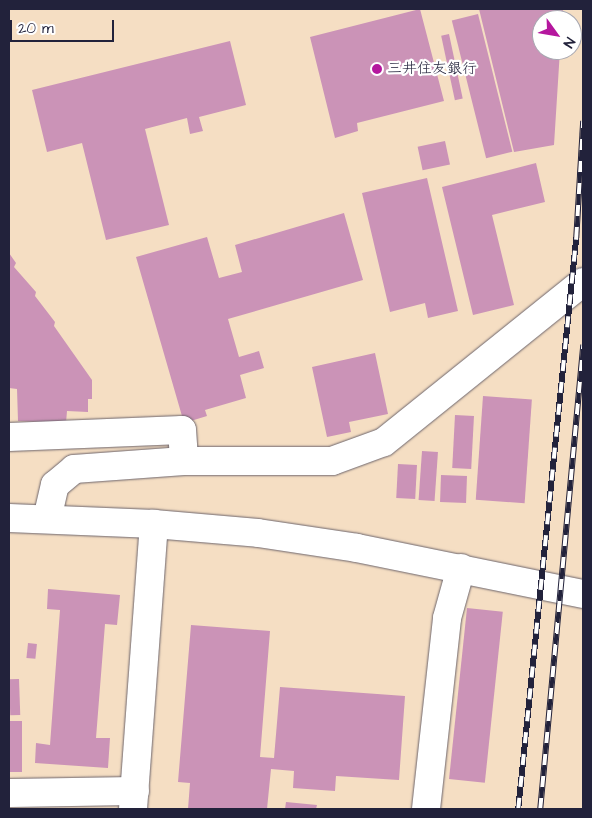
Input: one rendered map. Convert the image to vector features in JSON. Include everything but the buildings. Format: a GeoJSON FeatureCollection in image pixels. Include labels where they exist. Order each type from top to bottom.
{"type":"FeatureCollection","features":[{"type":"Feature","properties":{"kind":"street"},"geometry":{"type":"LineString","coordinates":[[47,519],[55,485],[74,469],[184,461],[332,461],[384,442],[583,282]]}},
{"type":"Feature","properties":{"kind":"street"},"geometry":{"type":"LineString","coordinates":[[9,437],[182,430],[184,461]]}},
{"type":"Feature","properties":{"kind":"street"},"geometry":{"type":"LineString","coordinates":[[9,518],[154,524],[258,533],[461,568],[583,594]]}},
{"type":"Feature","properties":{"kind":"street"},"geometry":{"type":"LineString","coordinates":[[9,793],[134,800],[154,524]]}},
{"type":"Feature","properties":{"kind":"street"},"geometry":{"type":"LineString","coordinates":[[426,809],[447,618],[461,568]]}},
{"type":"Feature","properties":{"kind":"railway"},"geometry":{"type":"LineString","coordinates":[[518,809],[576,238],[583,121]]}},
{"type":"Feature","properties":{"kind":"railway"},"geometry":{"type":"LineString","coordinates":[[540,809],[583,345]]}},
{"type":"Feature","properties":{"kind":"place","name":"三井住友銀行"},"geometry":{"type":"Point","coordinates":[377,69]}}]}
